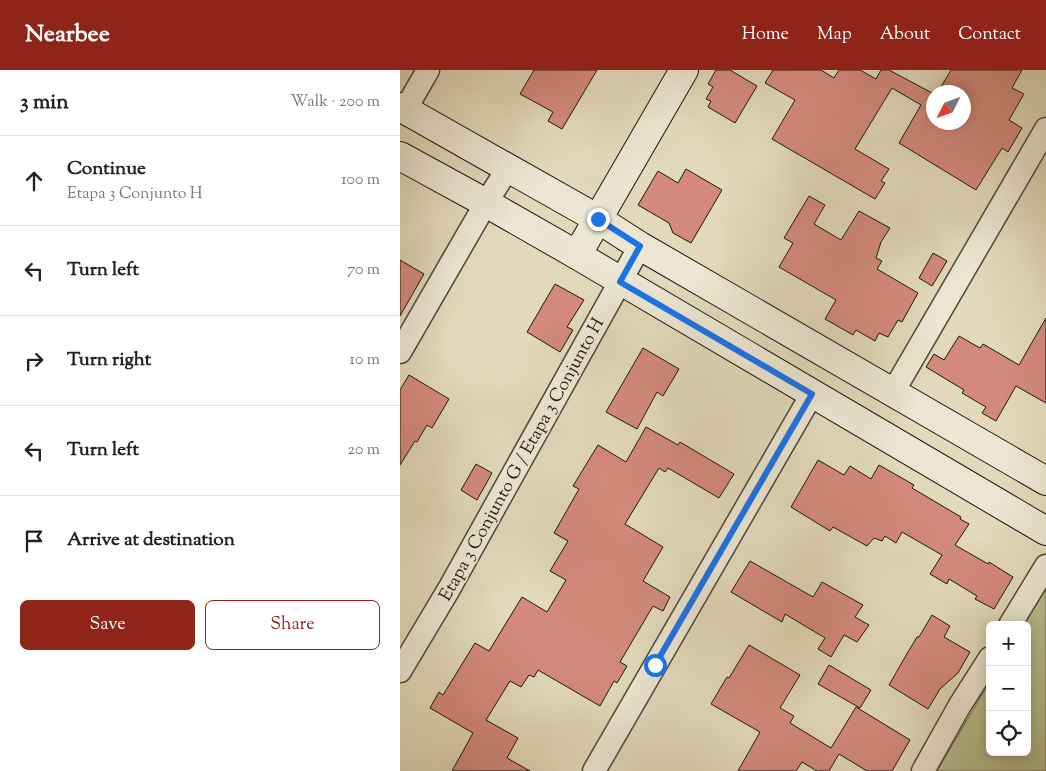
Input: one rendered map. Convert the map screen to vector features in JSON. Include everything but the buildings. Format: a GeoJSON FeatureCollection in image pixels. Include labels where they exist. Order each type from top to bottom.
{"type":"FeatureCollection","features":[{"type":"Feature","properties":{"kind":"street"},"geometry":{"type":"LineString","coordinates":[[428,70],[403,108],[598,219],[640,246],[1046,481]]}},
{"type":"Feature","properties":{"kind":"street"},"geometry":{"type":"LineString","coordinates":[[577,255],[684,70]]}},
{"type":"Feature","properties":{"kind":"street"},"geometry":{"type":"LineString","coordinates":[[892,392],[1046,129]]}},
{"type":"Feature","properties":{"kind":"street"},"geometry":{"type":"LineString","coordinates":[[400,156],[577,255],[1046,531]]}},
{"type":"Feature","properties":{"kind":"street"},"geometry":{"type":"LineString","coordinates":[[400,352],[508,168]]}},
{"type":"Feature","properties":{"kind":"street","name":"Etapa 3 Conjunto G / Etapa 3 Conjunto H"},"geometry":{"type":"LineString","coordinates":[[400,671],[449,590],[640,246]]}},
{"type":"Feature","properties":{"kind":"street"},"geometry":{"type":"LineString","coordinates":[[594,771],[812,394]]}},
{"type":"Feature","properties":{"kind":"street"},"geometry":{"type":"LineString","coordinates":[[1012,621],[1046,566]]}},
{"type":"Feature","properties":{"kind":"street"},"geometry":{"type":"LineString","coordinates":[[923,771],[960,705],[986,664]]}},
{"type":"Feature","properties":{"kind":"green space"},"geometry":{"type":"Polygon","coordinates":[[[1046,586],[1046,771],[937,771],[986,688],[986,756],[1031,756],[1031,621],[1025,621],[1046,586]]]}},
{"type":"Feature","properties":{"kind":"route"},"geometry":{"type":"LineString","coordinates":[[598,219],[640,246],[620,282],[812,394],[655,665]]}}]}
